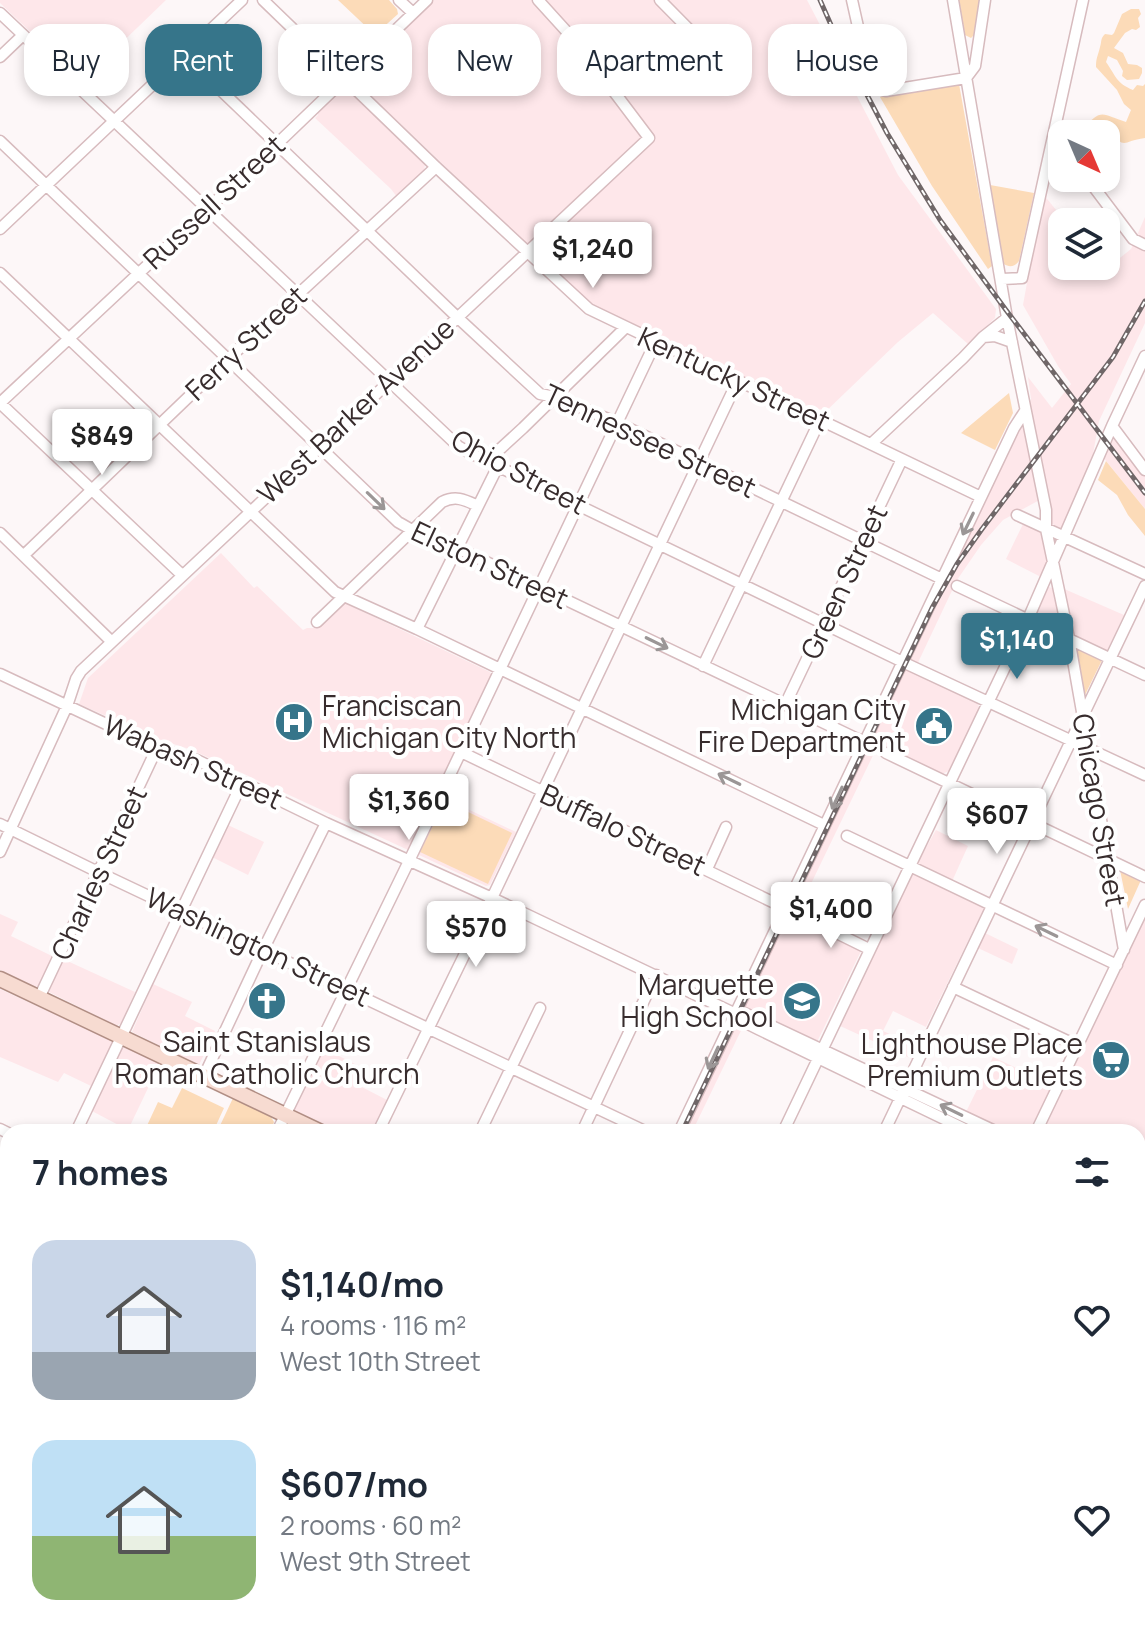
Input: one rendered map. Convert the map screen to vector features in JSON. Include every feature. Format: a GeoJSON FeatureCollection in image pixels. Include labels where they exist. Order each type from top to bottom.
{"type":"FeatureCollection","features":[{"type":"Feature","properties":{"kind":"main road"},"geometry":{"type":"LineString","coordinates":[[0,979],[304,1124]]}},
{"type":"Feature","properties":{"kind":"street"},"geometry":{"type":"LineString","coordinates":[[217,24],[242,0]]}},
{"type":"Feature","properties":{"kind":"street","name":"Kentucky Street"},"geometry":{"type":"LineString","coordinates":[[263,0],[288,24]]}},
{"type":"Feature","properties":{"kind":"street"},"geometry":{"type":"LineString","coordinates":[[399,0],[413,13]]}},
{"type":"Feature","properties":{"kind":"street","name":"Russell Street"},"geometry":{"type":"LineString","coordinates":[[401,24],[427,0]]}},
{"type":"Feature","properties":{"kind":"street","name":"West Barker Avenue"},"geometry":{"type":"LineString","coordinates":[[0,852],[5,826],[67,706],[81,671],[649,138],[578,44],[538,0]]}},
{"type":"Feature","properties":{"kind":"street"},"geometry":{"type":"LineString","coordinates":[[660,0],[684,24]]}},
{"type":"Feature","properties":{"kind":"street"},"geometry":{"type":"LineString","coordinates":[[852,0],[867,67],[879,89],[886,91],[966,78],[975,66],[985,0]]}},
{"type":"Feature","properties":{"kind":"street","name":"Chicago Street"},"geometry":{"type":"LineString","coordinates":[[953,0],[1007,318],[1046,510],[1046,529],[1069,638],[1124,950]]}},
{"type":"Feature","properties":{"kind":"street"},"geometry":{"type":"LineString","coordinates":[[1057,120],[1083,0]]}},
{"type":"Feature","properties":{"kind":"street","name":"Ohio Street"},"geometry":{"type":"LineString","coordinates":[[0,13],[446,437],[468,452],[1145,775]]}},
{"type":"Feature","properties":{"kind":"street"},"geometry":{"type":"LineString","coordinates":[[0,57],[23,35]]}},
{"type":"Feature","properties":{"kind":"street"},"geometry":{"type":"LineString","coordinates":[[0,229],[145,92]]}},
{"type":"Feature","properties":{"kind":"street","name":"Tennessee Street"},"geometry":{"type":"LineString","coordinates":[[227,96],[540,394],[555,397],[618,423],[942,579]]}},
{"type":"Feature","properties":{"kind":"street","name":"Russell Street"},"geometry":{"type":"LineString","coordinates":[[0,403],[326,96]]}},
{"type":"Feature","properties":{"kind":"street","name":"Kentucky Street"},"geometry":{"type":"LineString","coordinates":[[363,96],[589,309],[981,497]]}},
{"type":"Feature","properties":{"kind":"street","name":"Elston Street"},"geometry":{"type":"LineString","coordinates":[[0,141],[398,522],[864,742]]}},
{"type":"Feature","properties":{"kind":"street"},"geometry":{"type":"LineString","coordinates":[[1002,279],[1022,278],[1048,160]]}},
{"type":"Feature","properties":{"kind":"street","name":"Ferry Street"},"geometry":{"type":"LineString","coordinates":[[24,555],[228,359],[436,167]]}},
{"type":"Feature","properties":{"kind":"street"},"geometry":{"type":"LineString","coordinates":[[1098,192],[1133,239],[1145,245]]}},
{"type":"Feature","properties":{"kind":"street"},"geometry":{"type":"LineString","coordinates":[[0,273],[335,592],[824,825]]}},
{"type":"Feature","properties":{"kind":"street"},"geometry":{"type":"LineString","coordinates":[[871,444],[1007,318]]}},
{"type":"Feature","properties":{"kind":"street"},"geometry":{"type":"LineString","coordinates":[[417,629],[478,506],[493,464],[625,328]]}},
{"type":"Feature","properties":{"kind":"street"},"geometry":{"type":"LineString","coordinates":[[983,337],[995,336],[1012,342]]}},
{"type":"Feature","properties":{"kind":"street"},"geometry":{"type":"LineString","coordinates":[[281,1124],[656,341]]}},
{"type":"Feature","properties":{"kind":"street"},"geometry":{"type":"LineString","coordinates":[[787,1124],[1028,619],[1145,356]]}},
{"type":"Feature","properties":{"kind":"street"},"geometry":{"type":"LineString","coordinates":[[382,1124],[738,380]]}},
{"type":"Feature","properties":{"kind":"street"},"geometry":{"type":"LineString","coordinates":[[0,403],[182,575]]}},
{"type":"Feature","properties":{"kind":"street"},"geometry":{"type":"LineString","coordinates":[[683,1124],[1014,428],[1025,411]]}},
{"type":"Feature","properties":{"kind":"street"},"geometry":{"type":"LineString","coordinates":[[703,666],[820,420]]}},
{"type":"Feature","properties":{"kind":"street"},"geometry":{"type":"LineString","coordinates":[[1112,426],[1145,470]]}},
{"type":"Feature","properties":{"kind":"street","name":"Green Street"},"geometry":{"type":"LineString","coordinates":[[785,705],[902,459]]}},
{"type":"Feature","properties":{"kind":"street"},"geometry":{"type":"LineString","coordinates":[[317,622],[442,502],[458,497],[478,506]]}},
{"type":"Feature","properties":{"kind":"street"},"geometry":{"type":"LineString","coordinates":[[1017,515],[1145,574]]}},
{"type":"Feature","properties":{"kind":"street"},"geometry":{"type":"LineString","coordinates":[[0,533],[112,642]]}},
{"type":"Feature","properties":{"kind":"street"},"geometry":{"type":"LineString","coordinates":[[957,586],[1145,675]]}},
{"type":"Feature","properties":{"kind":"street"},"geometry":{"type":"LineString","coordinates":[[888,1124],[1145,586]]}},
{"type":"Feature","properties":{"kind":"street","name":"Wabash Street"},"geometry":{"type":"LineString","coordinates":[[0,674],[157,748],[197,760],[734,1013],[740,1011],[900,1099],[954,1124]]}},
{"type":"Feature","properties":{"kind":"street","name":"Charles Street"},"geometry":{"type":"LineString","coordinates":[[39,998],[157,748]]}},
{"type":"Feature","properties":{"kind":"street","name":"Buffalo Street"},"geometry":{"type":"LineString","coordinates":[[461,752],[785,908]]}},
{"type":"Feature","properties":{"kind":"street"},"geometry":{"type":"LineString","coordinates":[[886,753],[1145,877]]}},
{"type":"Feature","properties":{"kind":"street"},"geometry":{"type":"LineString","coordinates":[[80,1124],[242,783]]}},
{"type":"Feature","properties":{"kind":"street"},"geometry":{"type":"LineString","coordinates":[[204,1076],[326,823]]}},
{"type":"Feature","properties":{"kind":"street","name":"Washington Street"},"geometry":{"type":"LineString","coordinates":[[5,826],[630,1124]]}},
{"type":"Feature","properties":{"kind":"street"},"geometry":{"type":"LineString","coordinates":[[707,869],[726,827]]}},
{"type":"Feature","properties":{"kind":"street"},"geometry":{"type":"LineString","coordinates":[[847,836],[1117,965]]}},
{"type":"Feature","properties":{"kind":"street"},"geometry":{"type":"LineString","coordinates":[[1040,1124],[1145,905]]}},
{"type":"Feature","properties":{"kind":"street"},"geometry":{"type":"LineString","coordinates":[[808,919],[869,949]]}},
{"type":"Feature","properties":{"kind":"street"},"geometry":{"type":"LineString","coordinates":[[586,1124],[656,975]]}},
{"type":"Feature","properties":{"kind":"street"},"geometry":{"type":"LineString","coordinates":[[953,987],[1078,1046]]}},
{"type":"Feature","properties":{"kind":"street"},"geometry":{"type":"LineString","coordinates":[[484,1124],[540,1008]]}},
{"type":"Feature","properties":{"kind":"street","name":"Wabash Street"},"geometry":{"type":"LineString","coordinates":[[820,1054],[905,1088],[980,1124]]}},
{"type":"Feature","properties":{"kind":"shaded area"},"geometry":{"type":"Polygon","coordinates":[[[0,0],[166,0],[129,36],[129,24],[24,26],[0,0]]]}},
{"type":"Feature","properties":{"kind":"shaded area"},"geometry":{"type":"Polygon","coordinates":[[[338,0],[389,0],[397,9],[398,14],[387,24],[363,24],[338,0]]]}},
{"type":"Feature","properties":{"kind":"shaded area"},"geometry":{"type":"Polygon","coordinates":[[[434,0],[807,0],[819,24],[768,24],[768,96],[857,96],[898,175],[996,309],[995,318],[968,344],[933,313],[822,415],[596,306],[576,292],[372,96],[412,96],[412,24],[409,24],[434,0]]]}},
{"type":"Feature","properties":{"kind":"shaded area"},"geometry":{"type":"Polygon","coordinates":[[[959,0],[980,0],[975,34],[971,38],[965,35],[959,0]]]}},
{"type":"Feature","properties":{"kind":"shaded area"},"geometry":{"type":"Polygon","coordinates":[[[1139,9],[1140,27],[1125,33],[1114,48],[1123,53],[1128,64],[1142,68],[1142,73],[1139,79],[1127,80],[1122,76],[1123,71],[1117,60],[1108,56],[1106,62],[1123,85],[1133,90],[1137,85],[1145,84],[1145,138],[1125,143],[1120,142],[1120,120],[1092,120],[1107,115],[1126,122],[1131,110],[1096,67],[1102,37],[1114,33],[1122,14],[1139,9]]]}},
{"type":"Feature","properties":{"kind":"shaded area"},"geometry":{"type":"Polygon","coordinates":[[[959,84],[992,266],[988,269],[932,186],[880,97],[907,96],[907,93],[959,84]]]}},
{"type":"Feature","properties":{"kind":"shaded area"},"geometry":{"type":"Polygon","coordinates":[[[333,96],[355,96],[425,165],[424,171],[397,197],[315,118],[318,109],[333,96]]]}},
{"type":"Feature","properties":{"kind":"shaded area"},"geometry":{"type":"Polygon","coordinates":[[[990,185],[1034,193],[1019,261],[1012,266],[1004,264],[1002,258],[990,185]]]}},
{"type":"Feature","properties":{"kind":"shaded area"},"geometry":{"type":"Polygon","coordinates":[[[1043,194],[1054,208],[1048,208],[1048,280],[1120,280],[1120,258],[1131,249],[1145,217],[1145,323],[1099,421],[1093,454],[1063,529],[1050,523],[1045,497],[1003,520],[957,580],[914,671],[978,702],[979,709],[949,771],[942,774],[878,745],[794,919],[861,951],[817,1042],[750,1012],[696,1124],[683,1124],[1031,399],[1028,377],[1052,408],[1071,384],[1023,305],[1043,194]]]}},
{"type":"Feature","properties":{"kind":"shaded area"},"geometry":{"type":"Polygon","coordinates":[[[1009,393],[1013,413],[995,450],[961,433],[1009,393]]]}},
{"type":"Feature","properties":{"kind":"shaded area"},"geometry":{"type":"Polygon","coordinates":[[[1115,437],[1145,476],[1145,509],[1103,457],[1115,437]]]}},
{"type":"Feature","properties":{"kind":"shaded area"},"geometry":{"type":"Polygon","coordinates":[[[1106,461],[1145,509],[1145,536],[1117,495],[1098,480],[1106,461]]]}},
{"type":"Feature","properties":{"kind":"shaded area"},"geometry":{"type":"Polygon","coordinates":[[[1024,522],[1042,531],[1047,560],[1041,577],[1006,559],[1024,522]]]}},
{"type":"Feature","properties":{"kind":"shaded area","name":"Franciscan Michigan City North"},"geometry":{"type":"Polygon","coordinates":[[[221,553],[254,588],[257,586],[303,630],[318,628],[342,604],[347,604],[490,672],[492,676],[436,794],[516,832],[490,885],[486,886],[192,750],[158,739],[79,704],[88,678],[221,553]]]}},
{"type":"Feature","properties":{"kind":"shaded area"},"geometry":{"type":"Polygon","coordinates":[[[1049,587],[1052,588],[1060,622],[1057,627],[1038,618],[1036,613],[1049,587]]]}},
{"type":"Feature","properties":{"kind":"shaded area"},"geometry":{"type":"Polygon","coordinates":[[[1062,588],[1124,615],[1107,651],[1072,636],[1062,588]]]}},
{"type":"Feature","properties":{"kind":"shaded area"},"geometry":{"type":"Polygon","coordinates":[[[1077,648],[1102,660],[1085,695],[1082,695],[1074,650],[1077,648]]]}},
{"type":"Feature","properties":{"kind":"shaded area"},"geometry":{"type":"Polygon","coordinates":[[[445,801],[512,833],[488,884],[420,852],[445,801]]]}},
{"type":"Feature","properties":{"kind":"shaded area"},"geometry":{"type":"Polygon","coordinates":[[[228,825],[264,842],[248,875],[212,857],[228,825]]]}},
{"type":"Feature","properties":{"kind":"shaded area"},"geometry":{"type":"Polygon","coordinates":[[[936,830],[968,846],[949,888],[985,906],[926,1027],[893,1011],[883,1031],[917,1046],[912,1059],[838,1025],[912,872],[936,830]]]}},
{"type":"Feature","properties":{"kind":"shaded area"},"geometry":{"type":"Polygon","coordinates":[[[1120,870],[1141,880],[1128,909],[1120,870]]]}},
{"type":"Feature","properties":{"kind":"shaded area"},"geometry":{"type":"Polygon","coordinates":[[[0,914],[18,922],[11,936],[54,957],[39,986],[35,987],[0,970],[0,914]]]}},
{"type":"Feature","properties":{"kind":"shaded area","name":"Lighthouse Place Premium Outlets"},"geometry":{"type":"Polygon","coordinates":[[[1145,915],[1145,1124],[1046,1124],[1145,915]]]}},
{"type":"Feature","properties":{"kind":"shaded area"},"geometry":{"type":"Polygon","coordinates":[[[985,933],[1018,949],[1012,964],[978,948],[985,933]]]}},
{"type":"Feature","properties":{"kind":"shaded area"},"geometry":{"type":"Polygon","coordinates":[[[63,959],[135,992],[121,1023],[117,1026],[49,992],[63,959]]]}},
{"type":"Feature","properties":{"kind":"shaded area"},"geometry":{"type":"Polygon","coordinates":[[[153,984],[192,1002],[185,1016],[215,1031],[199,1065],[132,1032],[153,984]]]}},
{"type":"Feature","properties":{"kind":"shaded area"},"geometry":{"type":"Polygon","coordinates":[[[0,989],[109,1039],[112,1043],[91,1086],[64,1073],[58,1082],[0,1057],[0,989]]]}},
{"type":"Feature","properties":{"kind":"shaded area"},"geometry":{"type":"Polygon","coordinates":[[[122,1048],[160,1063],[131,1124],[117,1124],[90,1110],[122,1048]]]}},
{"type":"Feature","properties":{"kind":"shaded area"},"geometry":{"type":"Polygon","coordinates":[[[323,1048],[361,1067],[354,1083],[387,1100],[377,1124],[323,1124],[298,1113],[295,1106],[323,1048]]]}},
{"type":"Feature","properties":{"kind":"shaded area"},"geometry":{"type":"Polygon","coordinates":[[[993,1057],[1053,1085],[1033,1124],[991,1124],[966,1112],[993,1057]]]}},
{"type":"Feature","properties":{"kind":"shaded area"},"geometry":{"type":"Polygon","coordinates":[[[182,1088],[224,1108],[217,1124],[148,1124],[158,1102],[172,1108],[182,1088]]]}},
{"type":"Feature","properties":{"kind":"shaded area"},"geometry":{"type":"Polygon","coordinates":[[[233,1098],[271,1117],[274,1122],[273,1124],[221,1124],[233,1098]]]}},
{"type":"Feature","properties":{"kind":"railway"},"geometry":{"type":"LineString","coordinates":[[820,0],[887,133],[940,220],[1145,493]]}},
{"type":"Feature","properties":{"kind":"railway"},"geometry":{"type":"LineString","coordinates":[[686,1124],[932,608],[957,564],[982,529],[1113,357],[1145,301]]}},
{"type":"Feature","properties":{"kind":"place","name":"Franciscan Michigan City North"},"geometry":{"type":"Point","coordinates":[294,722]}},
{"type":"Feature","properties":{"kind":"place","name":"Michigan City Fire Department"},"geometry":{"type":"Point","coordinates":[934,726]}},
{"type":"Feature","properties":{"kind":"place","name":"Saint Stanislaus Roman Catholic Church"},"geometry":{"type":"Point","coordinates":[267,1001]}},
{"type":"Feature","properties":{"kind":"place","name":"Marquette High School"},"geometry":{"type":"Point","coordinates":[802,1001]}},
{"type":"Feature","properties":{"kind":"place","name":"Lighthouse Place Premium Outlets"},"geometry":{"type":"Point","coordinates":[1111,1060]}}]}
